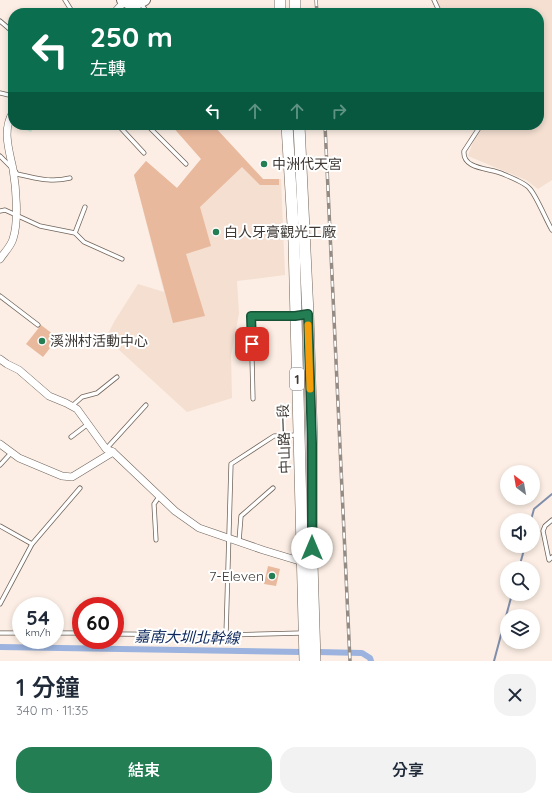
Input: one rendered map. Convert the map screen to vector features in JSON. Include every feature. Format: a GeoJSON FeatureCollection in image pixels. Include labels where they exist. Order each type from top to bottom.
{"type":"FeatureCollection","features":[{"type":"Feature","properties":{"kind":"main road"},"geometry":{"type":"LineString","coordinates":[[123,1],[129,4],[143,2]]}},
{"type":"Feature","properties":{"kind":"main road","name":"中山路一段"},"geometry":{"type":"LineString","coordinates":[[287,130],[294,242],[299,434],[307,563],[309,633]]}},
{"type":"Feature","properties":{"kind":"main road","name":"中山路一段"},"geometry":{"type":"LineString","coordinates":[[299,130],[308,314],[312,444],[307,563]]}},
{"type":"Feature","properties":{"kind":"main road","name":"1"},"geometry":{"type":"LineString","coordinates":[[305,661],[309,633]]}},
{"type":"Feature","properties":{"kind":"main road","name":"1"},"geometry":{"type":"LineString","coordinates":[[309,633],[315,661]]}},
{"type":"Feature","properties":{"kind":"street"},"geometry":{"type":"LineString","coordinates":[[0,259],[13,240],[16,226],[16,195],[13,169],[4,132]]}},
{"type":"Feature","properties":{"kind":"street"},"geometry":{"type":"LineString","coordinates":[[0,358],[7,364],[19,370],[49,396],[77,409],[110,451],[175,512],[199,528],[307,563]]}},
{"type":"Feature","properties":{"kind":"street"},"geometry":{"type":"LineString","coordinates":[[0,444],[19,458],[62,476],[72,477],[110,451]]}},
{"type":"Feature","properties":{"kind":"lane"},"geometry":{"type":"LineString","coordinates":[[0,21],[8,28]]}},
{"type":"Feature","properties":{"kind":"lane"},"geometry":{"type":"LineString","coordinates":[[123,130],[144,153]]}},
{"type":"Feature","properties":{"kind":"lane"},"geometry":{"type":"LineString","coordinates":[[152,130],[186,164]]}},
{"type":"Feature","properties":{"kind":"lane"},"geometry":{"type":"LineString","coordinates":[[478,130],[464,151],[466,160],[473,165],[501,173],[529,188],[552,230]]}},
{"type":"Feature","properties":{"kind":"lane"},"geometry":{"type":"LineString","coordinates":[[0,156],[17,174],[58,181],[70,178]]}},
{"type":"Feature","properties":{"kind":"lane"},"geometry":{"type":"LineString","coordinates":[[74,232],[85,207]]}},
{"type":"Feature","properties":{"kind":"lane"},"geometry":{"type":"LineString","coordinates":[[0,211],[5,210],[16,214],[40,226],[74,232],[84,242],[122,259]]}},
{"type":"Feature","properties":{"kind":"lane"},"geometry":{"type":"LineString","coordinates":[[0,296],[38,325]]}},
{"type":"Feature","properties":{"kind":"lane"},"geometry":{"type":"LineString","coordinates":[[254,400],[251,316],[295,316],[308,314]]}},
{"type":"Feature","properties":{"kind":"lane"},"geometry":{"type":"LineString","coordinates":[[72,406],[82,397],[98,393],[116,377]]}},
{"type":"Feature","properties":{"kind":"lane"},"geometry":{"type":"LineString","coordinates":[[110,451],[146,405]]}},
{"type":"Feature","properties":{"kind":"lane"},"geometry":{"type":"LineString","coordinates":[[71,438],[88,424]]}},
{"type":"Feature","properties":{"kind":"lane"},"geometry":{"type":"LineString","coordinates":[[226,634],[231,464],[274,436],[299,434]]}},
{"type":"Feature","properties":{"kind":"lane"},"geometry":{"type":"LineString","coordinates":[[0,465],[11,453]]}},
{"type":"Feature","properties":{"kind":"lane"},"geometry":{"type":"LineString","coordinates":[[0,604],[32,544],[80,488]]}},
{"type":"Feature","properties":{"kind":"lane"},"geometry":{"type":"LineString","coordinates":[[239,541],[241,516],[273,488]]}},
{"type":"Feature","properties":{"kind":"lane"},"geometry":{"type":"LineString","coordinates":[[156,540],[154,504],[159,497]]}},
{"type":"Feature","properties":{"kind":"lane"},"geometry":{"type":"LineString","coordinates":[[552,520],[545,526],[543,531],[549,560],[552,557]]}},
{"type":"Feature","properties":{"kind":"lane"},"geometry":{"type":"LineString","coordinates":[[0,526],[32,544]]}},
{"type":"Feature","properties":{"kind":"lane"},"geometry":{"type":"LineString","coordinates":[[0,633],[12,633]]}},
{"type":"Feature","properties":{"kind":"lane"},"geometry":{"type":"LineString","coordinates":[[124,634],[309,633]]}},
{"type":"Feature","properties":{"kind":"shaded area"},"geometry":{"type":"Polygon","coordinates":[[[436,0],[552,0],[552,180],[538,189],[526,180],[468,156],[477,130],[544,130],[544,8],[440,8],[436,0]]]}},
{"type":"Feature","properties":{"kind":"shaded area","name":"白人牙膏觀光工廠"},"geometry":{"type":"Polygon","coordinates":[[[211,130],[218,130],[263,179],[281,179],[285,275],[237,281],[239,313],[231,356],[232,398],[187,412],[106,338],[114,322],[138,284],[164,292],[134,175],[146,161],[177,188],[201,159],[211,130]]]}},
{"type":"Feature","properties":{"kind":"building"},"geometry":{"type":"Polygon","coordinates":[[[175,130],[218,130],[263,179],[279,179],[279,185],[260,185],[242,167],[200,207],[211,246],[186,254],[205,316],[173,323],[134,175],[146,161],[177,188],[201,159],[175,130]]]}},
{"type":"Feature","properties":{"kind":"building","name":"溪洲村活動中心"},"geometry":{"type":"Polygon","coordinates":[[[41,325],[58,338],[43,357],[26,344],[41,325]]]}},
{"type":"Feature","properties":{"kind":"building","name":"7-Eleven"},"geometry":{"type":"Polygon","coordinates":[[[268,566],[280,569],[276,586],[264,584],[268,566]]]}},
{"type":"Feature","properties":{"kind":"waterway"},"geometry":{"type":"LineString","coordinates":[[533,513],[534,509],[552,494]]}},
{"type":"Feature","properties":{"kind":"waterway"},"geometry":{"type":"LineString","coordinates":[[521,561],[523,553]]}},
{"type":"Feature","properties":{"kind":"waterway"},"geometry":{"type":"LineString","coordinates":[[494,661],[510,601]]}},
{"type":"Feature","properties":{"kind":"waterway","name":"嘉南大圳北幹線"},"geometry":{"type":"LineString","coordinates":[[0,647],[301,652]]}},
{"type":"Feature","properties":{"kind":"waterway","name":"嘉南大圳北幹線"},"geometry":{"type":"LineString","coordinates":[[318,652],[362,653],[370,658],[371,661]]}},
{"type":"Feature","properties":{"kind":"railway"},"geometry":{"type":"LineString","coordinates":[[316,0],[317,8]]}},
{"type":"Feature","properties":{"kind":"railway"},"geometry":{"type":"LineString","coordinates":[[325,130],[350,661]]}},
{"type":"Feature","properties":{"kind":"slow traffic"},"geometry":{"type":"LineString","coordinates":[[308,325],[310,389]]}},
{"type":"Feature","properties":{"kind":"place","name":"中洲代天宮"},"geometry":{"type":"Point","coordinates":[264,164]}},
{"type":"Feature","properties":{"kind":"place","name":"白人牙膏觀光工廠"},"geometry":{"type":"Point","coordinates":[216,232]}},
{"type":"Feature","properties":{"kind":"place","name":"溪洲村活動中心"},"geometry":{"type":"Point","coordinates":[42,341]}},
{"type":"Feature","properties":{"kind":"place","name":"7-Eleven"},"geometry":{"type":"Point","coordinates":[272,576]}},
{"type":"Feature","properties":{"kind":"route"},"geometry":{"type":"LineString","coordinates":[[252,344],[251,316],[295,316],[308,314],[312,444],[312,548]]}}]}
